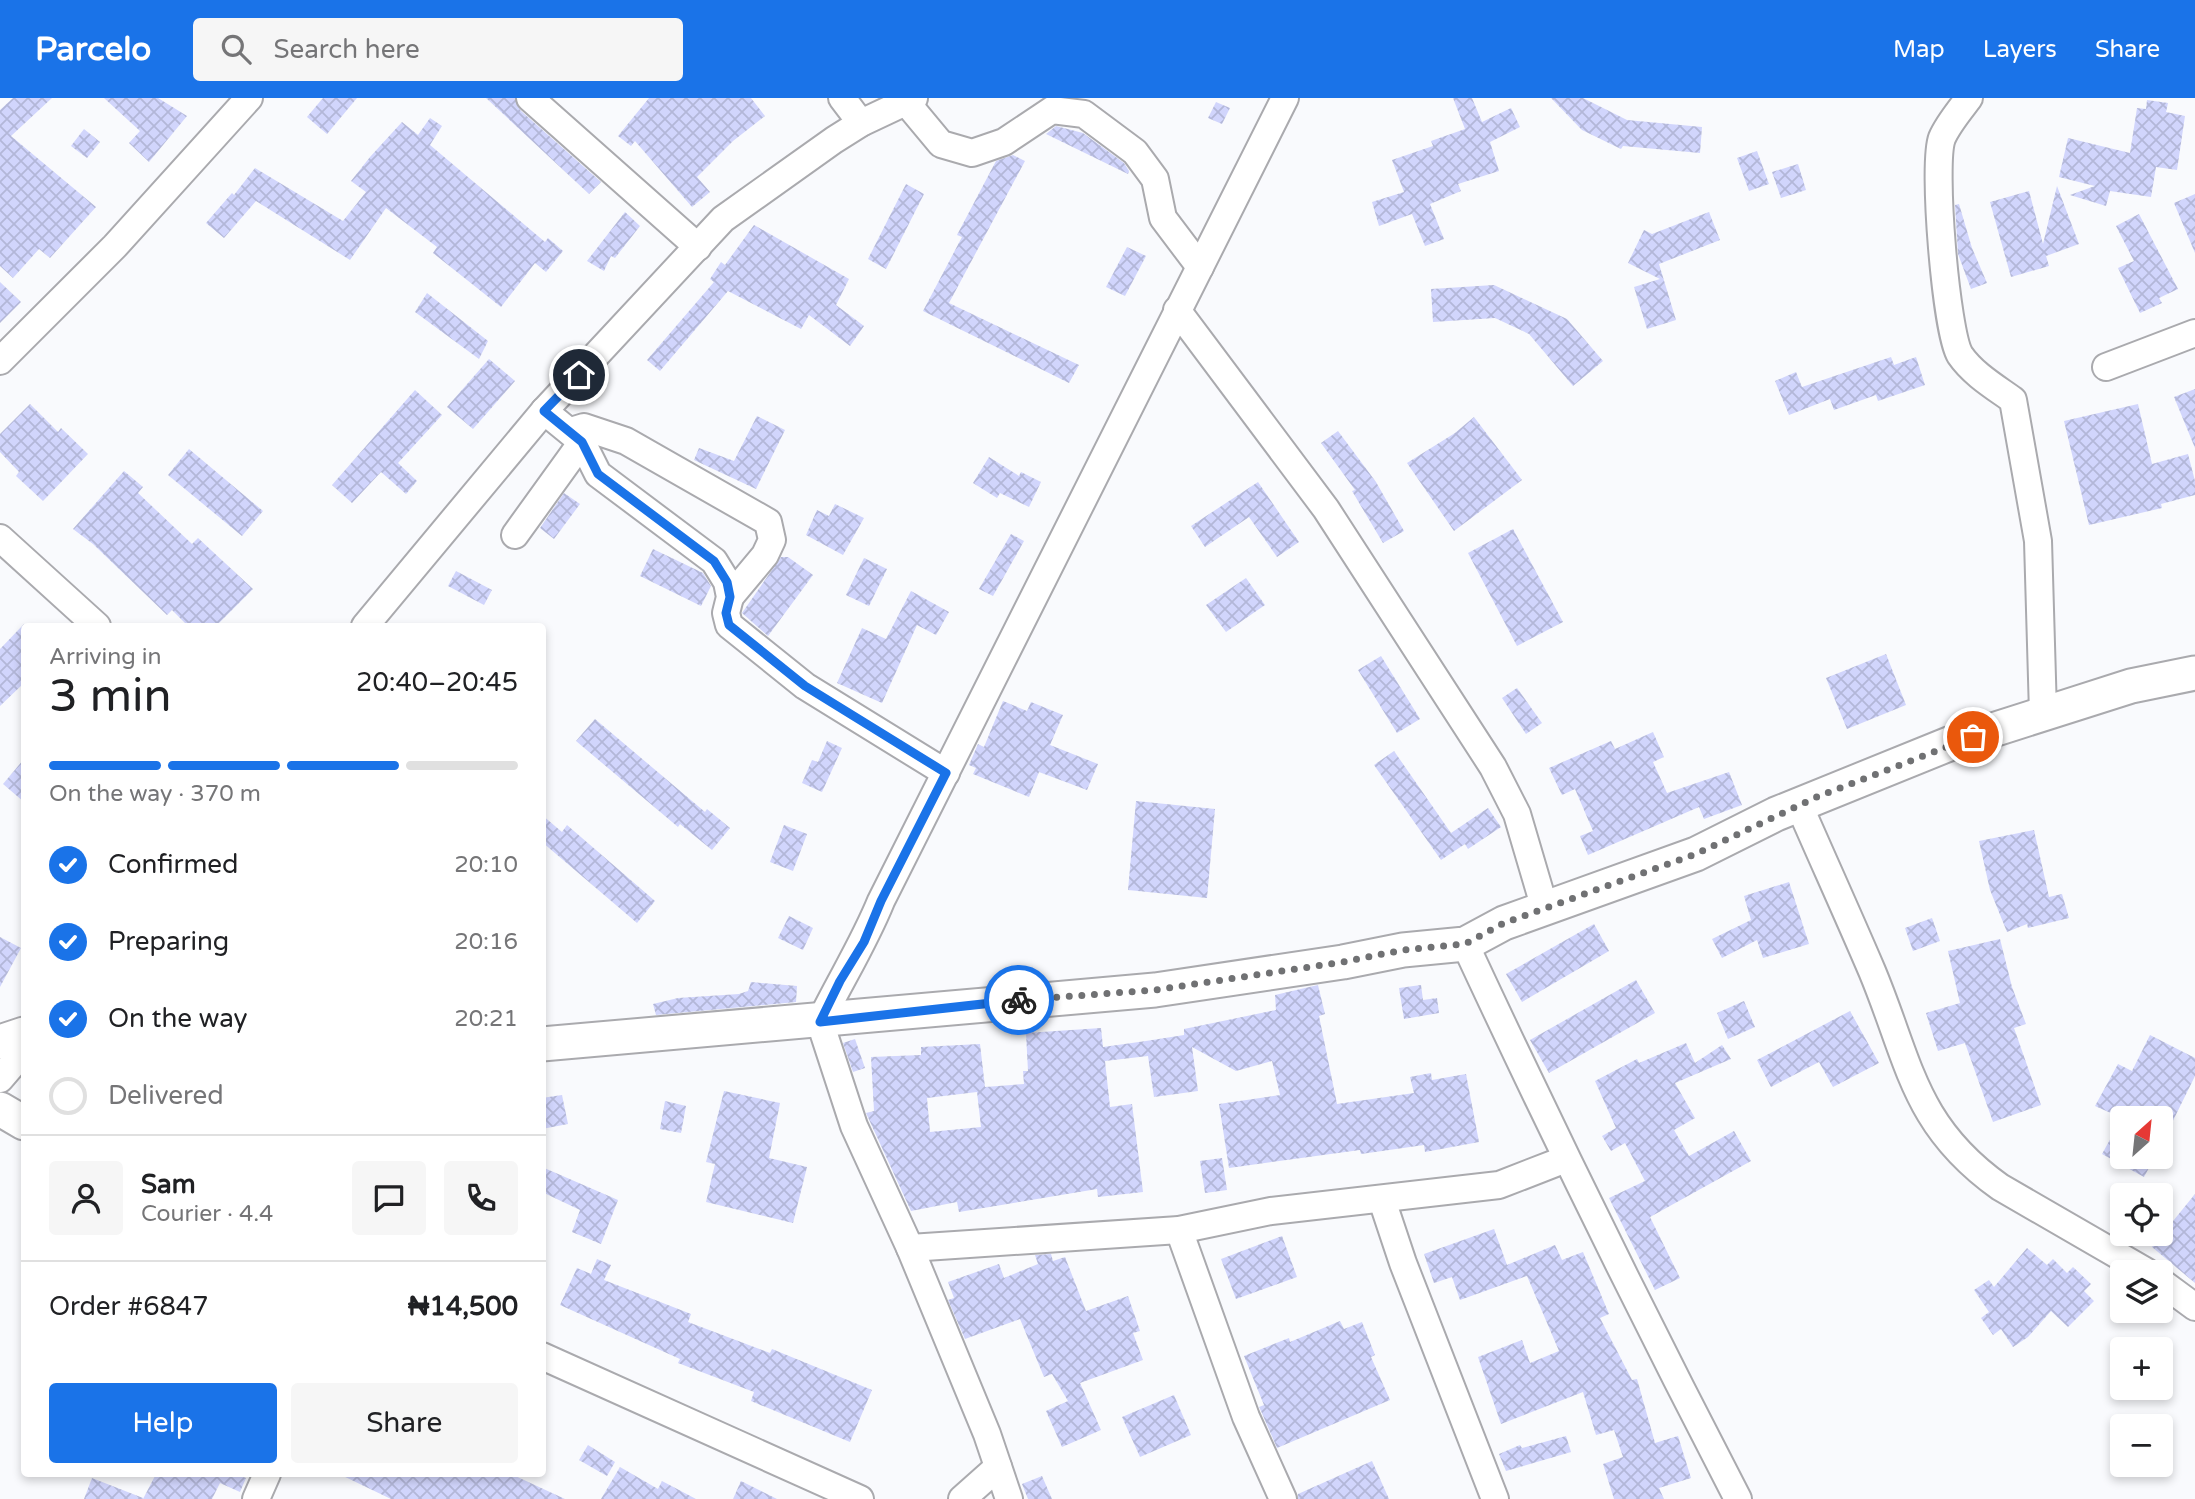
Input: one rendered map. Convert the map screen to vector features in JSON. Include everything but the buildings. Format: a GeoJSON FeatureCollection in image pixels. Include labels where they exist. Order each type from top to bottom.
{"type":"FeatureCollection","features":[{"type":"Feature","properties":{"kind":"main road"},"geometry":{"type":"LineString","coordinates":[[546,1044],[820,1022],[984,1003],[1155,990],[1343,962],[1403,950],[1465,944],[1504,923],[1696,854],[1799,805],[1949,744],[2131,686],[2195,673]]}},
{"type":"Feature","properties":{"kind":"main road"},"geometry":{"type":"LineString","coordinates":[[0,1042],[21,1035]]}},
{"type":"Feature","properties":{"kind":"main road"},"geometry":{"type":"LineString","coordinates":[[0,1109],[21,1121]]}},
{"type":"Feature","properties":{"kind":"street"},"geometry":{"type":"LineString","coordinates":[[530,98],[698,247]]}},
{"type":"Feature","properties":{"kind":"street"},"geometry":{"type":"LineString","coordinates":[[842,98],[861,123]]}},
{"type":"Feature","properties":{"kind":"street"},"geometry":{"type":"LineString","coordinates":[[1009,1499],[910,1248],[854,1126],[820,1022],[840,981],[864,942],[881,901],[1284,98]]}},
{"type":"Feature","properties":{"kind":"street"},"geometry":{"type":"LineString","coordinates":[[1969,98],[1942,138],[1936,172],[1952,328],[1959,353],[1975,372],[2013,400],[2038,541],[2043,713]]}},
{"type":"Feature","properties":{"kind":"street"},"geometry":{"type":"LineString","coordinates":[[0,361],[115,246],[243,100]]}},
{"type":"Feature","properties":{"kind":"street"},"geometry":{"type":"LineString","coordinates":[[367,623],[544,411],[723,219],[753,195],[861,123],[910,100],[941,144],[972,153],[1004,142],[1052,110],[1084,114],[1135,152],[1155,179],[1163,218],[1200,267]]}},
{"type":"Feature","properties":{"kind":"street"},"geometry":{"type":"LineString","coordinates":[[1177,310],[1326,509],[1493,767],[1517,814],[1545,909]]}},
{"type":"Feature","properties":{"kind":"street"},"geometry":{"type":"LineString","coordinates":[[2106,368],[2195,333]]}},
{"type":"Feature","properties":{"kind":"street"},"geometry":{"type":"LineString","coordinates":[[544,411],[577,436],[598,474],[714,561],[727,582],[730,597],[726,613],[729,625],[805,686],[946,773]]}},
{"type":"Feature","properties":{"kind":"street"},"geometry":{"type":"LineString","coordinates":[[515,535],[584,427],[626,441],[768,522],[772,540],[765,555],[730,597]]}},
{"type":"Feature","properties":{"kind":"street"},"geometry":{"type":"LineString","coordinates":[[0,538],[93,623]]}},
{"type":"Feature","properties":{"kind":"street"},"geometry":{"type":"LineString","coordinates":[[1799,805],[1873,974],[1922,1103],[1940,1130],[1973,1166],[2000,1187],[2126,1260]]}},
{"type":"Feature","properties":{"kind":"street"},"geometry":{"type":"LineString","coordinates":[[1465,944],[1566,1159],[1609,1240],[1635,1300],[1738,1499]]}},
{"type":"Feature","properties":{"kind":"street"},"geometry":{"type":"LineString","coordinates":[[0,1079],[21,1054]]}},
{"type":"Feature","properties":{"kind":"street"},"geometry":{"type":"LineString","coordinates":[[910,1248],[1179,1230],[1271,1211],[1499,1185],[1566,1159]]}},
{"type":"Feature","properties":{"kind":"street"},"geometry":{"type":"LineString","coordinates":[[1382,1200],[1413,1289],[1495,1499]]}},
{"type":"Feature","properties":{"kind":"street"},"geometry":{"type":"LineString","coordinates":[[1179,1230],[1246,1417],[1283,1499]]}},
{"type":"Feature","properties":{"kind":"street"},"geometry":{"type":"LineString","coordinates":[[2173,1291],[2195,1307]]}},
{"type":"Feature","properties":{"kind":"street"},"geometry":{"type":"LineString","coordinates":[[546,1358],[860,1499]]}},
{"type":"Feature","properties":{"kind":"street"},"geometry":{"type":"LineString","coordinates":[[962,1499],[998,1467]]}},
{"type":"Feature","properties":{"kind":"street"},"geometry":{"type":"LineString","coordinates":[[256,1499],[266,1477]]}},
{"type":"Feature","properties":{"kind":"way so far"},"geometry":{"type":"LineString","coordinates":[[1019,1000],[1155,990],[1270,974],[1403,950],[1465,944],[1504,923],[1696,854],[1776,814],[1949,744],[1973,737]]}},
{"type":"Feature","properties":{"kind":"route"},"geometry":{"type":"LineString","coordinates":[[579,375],[544,411],[582,442],[586,456],[598,474],[714,561],[727,582],[730,597],[726,613],[729,625],[805,686],[946,773],[881,901],[864,942],[840,981],[820,1022],[1019,1000]]}}]}
